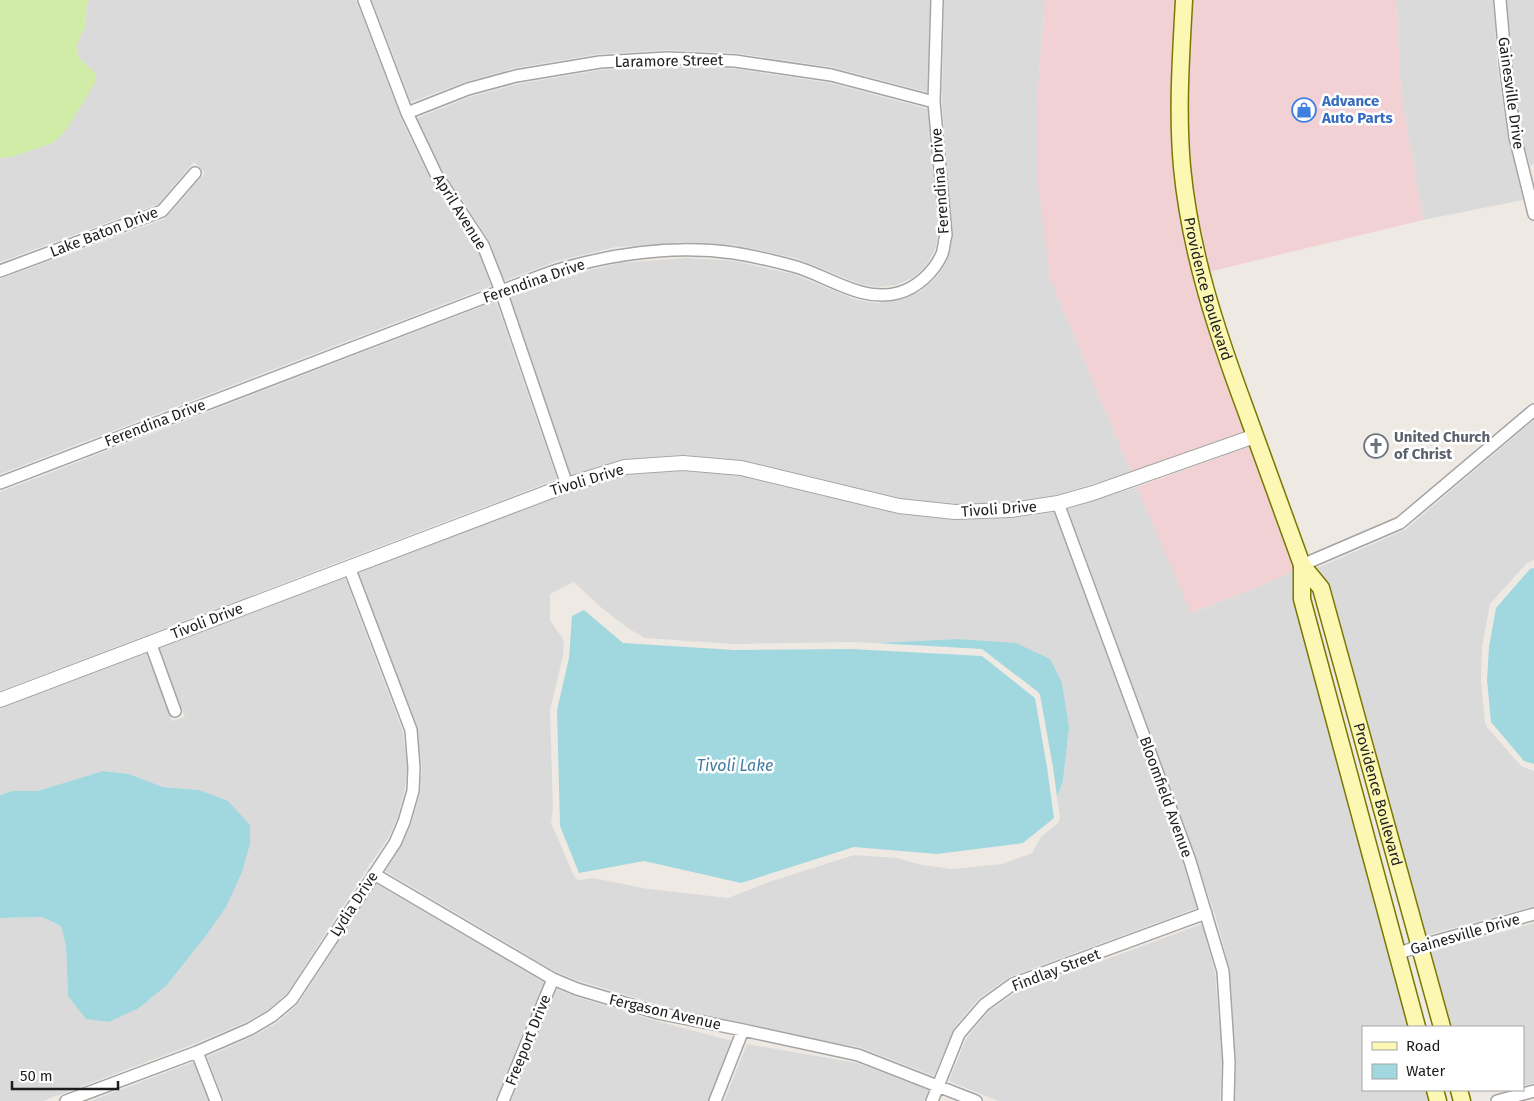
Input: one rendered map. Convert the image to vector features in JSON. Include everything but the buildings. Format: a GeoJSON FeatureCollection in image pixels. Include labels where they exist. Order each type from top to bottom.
{"type":"FeatureCollection","features":[{"type":"Feature","properties":{"kind":"main road","name":"Providence Boulevard"},"geometry":{"type":"LineString","coordinates":[[1184,0],[1179,98],[1182,167],[1198,265],[1220,340],[1302,565],[1320,588],[1442,1026]]}},
{"type":"Feature","properties":{"kind":"main road","name":"Providence Boulevard"},"geometry":{"type":"LineString","coordinates":[[1302,565],[1302,599],[1418,1026]]}},
{"type":"Feature","properties":{"kind":"street","name":"April Avenue"},"geometry":{"type":"LineString","coordinates":[[364,0],[407,113],[436,174],[483,245],[567,485]]}},
{"type":"Feature","properties":{"kind":"street","name":"Ferendina Drive"},"geometry":{"type":"LineString","coordinates":[[0,483],[559,269],[618,255],[686,250],[734,253],[794,266],[859,292],[878,295],[898,293],[918,284],[930,272],[942,254],[946,236],[934,102],[937,0]]}},
{"type":"Feature","properties":{"kind":"street","name":"Gainesville Drive"},"geometry":{"type":"LineString","coordinates":[[1500,0],[1506,70],[1515,137],[1529,174],[1534,214]]}},
{"type":"Feature","properties":{"kind":"street","name":"Laramore Street"},"geometry":{"type":"LineString","coordinates":[[407,113],[468,90],[516,76],[600,62],[667,58],[735,61],[830,75],[934,102]]}},
{"type":"Feature","properties":{"kind":"street","name":"Lake Baton Drive"},"geometry":{"type":"LineString","coordinates":[[0,271],[162,211],[195,173]]}},
{"type":"Feature","properties":{"kind":"street"},"geometry":{"type":"LineString","coordinates":[[1302,565],[1400,523],[1534,410]]}},
{"type":"Feature","properties":{"kind":"street","name":"Tivoli Drive"},"geometry":{"type":"LineString","coordinates":[[0,700],[567,485],[626,467],[683,463],[741,468],[899,506],[955,512],[1011,510],[1058,503],[1139,478],[1255,436]]}},
{"type":"Feature","properties":{"kind":"street","name":"Bloomfield Avenue"},"geometry":{"type":"LineString","coordinates":[[1058,503],[1190,861],[1223,971],[1229,1062],[1228,1101]]}},
{"type":"Feature","properties":{"kind":"street","name":"Lydia Drive"},"geometry":{"type":"LineString","coordinates":[[66,1101],[198,1052],[250,1029],[272,1016],[292,999],[394,843],[404,822],[413,791],[414,768],[411,730],[349,567]]}},
{"type":"Feature","properties":{"kind":"street"},"geometry":{"type":"LineString","coordinates":[[150,642],[176,711]]}},
{"type":"Feature","properties":{"kind":"street","name":"Fergason Avenue"},"geometry":{"type":"LineString","coordinates":[[374,874],[553,979],[577,989],[658,1013],[858,1055],[976,1101]]}},
{"type":"Feature","properties":{"kind":"street","name":"Findlay Street"},"geometry":{"type":"LineString","coordinates":[[932,1101],[959,1034],[984,1004],[1013,984],[1206,914]]}},
{"type":"Feature","properties":{"kind":"street","name":"Gainesville Drive"},"geometry":{"type":"LineString","coordinates":[[1397,954],[1419,946],[1534,914]]}},
{"type":"Feature","properties":{"kind":"street","name":"Freeport Drive"},"geometry":{"type":"LineString","coordinates":[[503,1101],[553,979]]}},
{"type":"Feature","properties":{"kind":"street"},"geometry":{"type":"LineString","coordinates":[[715,1101],[743,1030]]}},
{"type":"Feature","properties":{"kind":"street"},"geometry":{"type":"LineString","coordinates":[[198,1052],[216,1101]]}},
{"type":"Feature","properties":{"kind":"street"},"geometry":{"type":"LineString","coordinates":[[1497,1101],[1534,1091]]}},
{"type":"Feature","properties":{"kind":"shaded area"},"geometry":{"type":"Polygon","coordinates":[[[90,0],[356,0],[403,123],[430,178],[477,248],[491,286],[0,474],[0,279],[165,219],[205,173],[194,162],[158,204],[0,262],[0,158],[11,157],[95,73],[79,58],[76,46],[85,27],[87,3],[90,0]]]}},
{"type":"Feature","properties":{"kind":"shaded area"},"geometry":{"type":"Polygon","coordinates":[[[372,0],[930,0],[927,92],[831,67],[735,53],[667,50],[599,54],[515,68],[465,82],[411,102],[372,0]]]}},
{"type":"Feature","properties":{"kind":"shaded area"},"geometry":{"type":"Polygon","coordinates":[[[944,0],[1045,0],[1037,102],[1050,278],[1131,472],[1056,495],[1010,502],[955,504],[900,498],[742,460],[683,455],[624,459],[571,475],[510,296],[562,277],[619,263],[687,258],[734,261],[793,274],[857,300],[878,303],[901,300],[921,291],[937,277],[948,258],[953,235],[942,103],[944,0]]]}},
{"type":"Feature","properties":{"kind":"shaded area"},"geometry":{"type":"Polygon","coordinates":[[[1045,0],[1176,0],[1184,231],[1191,267],[1213,342],[1245,431],[1131,472],[1050,278],[1038,184],[1037,102],[1045,0]]]}},
{"type":"Feature","properties":{"kind":"shaded area"},"geometry":{"type":"Polygon","coordinates":[[[1191,0],[1396,0],[1401,92],[1423,220],[1208,272],[1199,230],[1190,167],[1186,98],[1191,0]]]}},
{"type":"Feature","properties":{"kind":"shaded area"},"geometry":{"type":"Polygon","coordinates":[[[1396,0],[1493,0],[1498,70],[1508,137],[1523,200],[1423,220],[1401,92],[1396,0]]]}},
{"type":"Feature","properties":{"kind":"shaded area"},"geometry":{"type":"Polygon","coordinates":[[[1507,0],[1534,0],[1534,164],[1530,166],[1522,136],[1513,69],[1507,0]]]}},
{"type":"Feature","properties":{"kind":"shaded area"},"geometry":{"type":"Polygon","coordinates":[[[668,66],[735,69],[830,83],[928,109],[938,234],[935,250],[925,267],[914,277],[896,285],[878,287],[860,284],[796,258],[735,245],[686,242],[616,247],[557,261],[504,281],[489,240],[442,170],[417,118],[470,97],[518,84],[601,70],[668,66]]]}},
{"type":"Feature","properties":{"kind":"shaded area"},"geometry":{"type":"Polygon","coordinates":[[[496,301],[557,479],[0,691],[0,492],[496,301]]]}},
{"type":"Feature","properties":{"kind":"shaded area"},"geometry":{"type":"Polygon","coordinates":[[[1534,420],[1534,560],[1527,563],[1490,604],[1482,646],[1481,680],[1487,727],[1521,766],[1534,771],[1534,906],[1424,936],[1315,569],[1405,530],[1534,420]]]}},
{"type":"Feature","properties":{"kind":"shaded area"},"geometry":{"type":"Polygon","coordinates":[[[1251,446],[1295,570],[1270,582],[1191,613],[1137,487],[1251,446]]]}},
{"type":"Feature","properties":{"kind":"shaded area"},"geometry":{"type":"Polygon","coordinates":[[[684,471],[741,476],[899,514],[956,520],[1012,518],[1054,512],[1183,863],[1197,908],[1009,977],[978,999],[954,1028],[934,1076],[859,1047],[744,1027],[579,981],[556,972],[385,871],[400,848],[411,825],[420,794],[422,768],[417,728],[358,572],[569,492],[627,475],[684,471]],[[574,582],[550,594],[550,620],[564,641],[563,656],[550,710],[553,809],[551,823],[575,878],[579,880],[593,878],[648,889],[728,898],[769,882],[854,855],[897,858],[922,865],[952,869],[1002,864],[1032,853],[1041,837],[1059,822],[1057,797],[1063,781],[1069,728],[1050,659],[957,639],[875,643],[733,644],[645,638],[629,629],[598,605],[574,582]]]}},
{"type":"Feature","properties":{"kind":"shaded area"},"geometry":{"type":"Polygon","coordinates":[[[1137,487],[1192,613],[1295,570],[1387,949],[1410,1026],[1362,1026],[1362,1091],[1428,1091],[1431,1101],[1235,1101],[1236,1062],[1230,969],[1216,918],[1196,858],[1068,509],[1137,487]]]}},
{"type":"Feature","properties":{"kind":"shaded area"},"geometry":{"type":"Polygon","coordinates":[[[345,578],[403,732],[407,768],[405,789],[397,819],[388,838],[287,993],[268,1010],[246,1022],[194,1044],[43,1101],[0,1101],[0,918],[42,917],[61,926],[66,946],[68,996],[139,1008],[166,986],[205,937],[199,790],[163,787],[129,774],[103,771],[37,791],[12,791],[0,795],[0,709],[146,653],[172,721],[185,717],[159,647],[345,578]]]}},
{"type":"Feature","properties":{"kind":"shaded area"},"geometry":{"type":"Polygon","coordinates":[[[376,884],[544,982],[495,1101],[224,1101],[207,1057],[277,1023],[298,1004],[376,884]]]}},
{"type":"Feature","properties":{"kind":"shaded area"},"geometry":{"type":"Polygon","coordinates":[[[1534,923],[1534,1083],[1524,1086],[1524,1026],[1449,1026],[1428,952],[1534,923]]]}},
{"type":"Feature","properties":{"kind":"shaded area"},"geometry":{"type":"Polygon","coordinates":[[[1202,924],[1215,972],[1222,1061],[1220,1101],[998,1101],[949,1081],[966,1039],[989,1011],[1017,992],[1202,924]]]}},
{"type":"Feature","properties":{"kind":"shaded area"},"geometry":{"type":"Polygon","coordinates":[[[557,989],[576,997],[732,1041],[708,1101],[511,1101],[557,989]]]}},
{"type":"Feature","properties":{"kind":"shaded area"},"geometry":{"type":"Polygon","coordinates":[[[747,1044],[857,1063],[929,1090],[924,1101],[724,1101],[747,1044]]]}},
{"type":"Feature","properties":{"kind":"shaded area"},"geometry":{"type":"Polygon","coordinates":[[[194,1062],[209,1101],[90,1101],[194,1062]]]}},
{"type":"Feature","properties":{"kind":"green space"},"geometry":{"type":"Polygon","coordinates":[[[0,0],[90,0],[87,3],[85,27],[76,46],[79,58],[95,73],[96,81],[67,129],[53,143],[11,157],[0,158],[0,0]]]}},
{"type":"Feature","properties":{"kind":"water"},"geometry":{"type":"Polygon","coordinates":[[[1534,568],[1534,764],[1524,761],[1491,722],[1487,680],[1489,647],[1496,608],[1530,569],[1534,568]]]}},
{"type":"Feature","properties":{"kind":"water","name":"Tivoli Lake"},"geometry":{"type":"Polygon","coordinates":[[[584,610],[623,643],[734,650],[852,649],[982,656],[1035,698],[1054,818],[1023,843],[937,854],[854,847],[741,883],[644,861],[579,873],[560,826],[557,710],[569,658],[572,616],[584,610]]]}},
{"type":"Feature","properties":{"kind":"water"},"geometry":{"type":"Polygon","coordinates":[[[957,639],[1016,643],[1050,659],[1062,683],[1069,728],[1063,781],[1057,797],[1038,692],[982,649],[875,643],[957,639]]]}},
{"type":"Feature","properties":{"kind":"water"},"geometry":{"type":"Polygon","coordinates":[[[103,771],[129,774],[163,787],[199,790],[228,801],[250,825],[250,844],[242,872],[226,907],[205,937],[166,986],[139,1008],[109,1022],[86,1019],[68,996],[66,946],[61,926],[42,917],[0,918],[0,795],[12,791],[37,791],[103,771]]]}},
{"type":"Feature","properties":{"kind":"place","name":"Advance Auto Parts"},"geometry":{"type":"Point","coordinates":[1304,110]}},
{"type":"Feature","properties":{"kind":"place","name":"United Church of Christ"},"geometry":{"type":"Point","coordinates":[1376,446]}}]}
